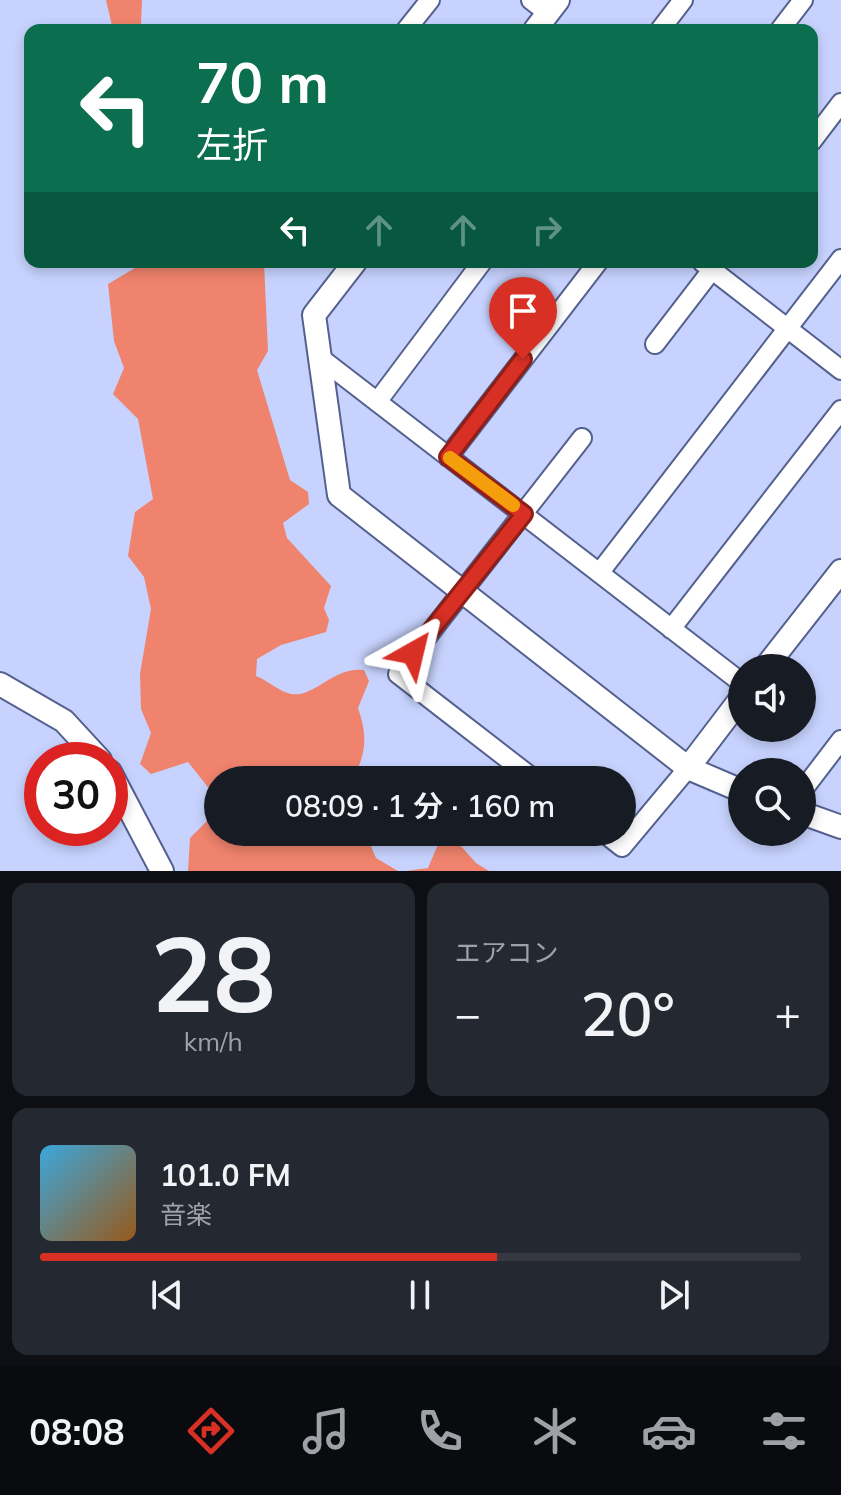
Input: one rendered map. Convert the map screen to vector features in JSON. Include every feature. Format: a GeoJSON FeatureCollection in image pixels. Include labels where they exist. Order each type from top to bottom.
{"type":"FeatureCollection","features":[{"type":"Feature","properties":{"kind":"street"},"geometry":{"type":"LineString","coordinates":[[411,24],[430,0]]}},
{"type":"Feature","properties":{"kind":"street"},"geometry":{"type":"LineString","coordinates":[[665,24],[683,0]]}},
{"type":"Feature","properties":{"kind":"street"},"geometry":{"type":"LineString","coordinates":[[785,24],[803,0]]}},
{"type":"Feature","properties":{"kind":"street"},"geometry":{"type":"LineString","coordinates":[[818,133],[841,103]]}},
{"type":"Feature","properties":{"kind":"street"},"geometry":{"type":"LineString","coordinates":[[600,572],[841,259]]}},
{"type":"Feature","properties":{"kind":"street"},"geometry":{"type":"LineString","coordinates":[[350,268],[314,315],[339,495],[688,768],[728,785]]}},
{"type":"Feature","properties":{"kind":"street"},"geometry":{"type":"LineString","coordinates":[[377,402],[478,268]]}},
{"type":"Feature","properties":{"kind":"street"},"geometry":{"type":"LineString","coordinates":[[448,457],[593,268]]}},
{"type":"Feature","properties":{"kind":"street"},"geometry":{"type":"LineString","coordinates":[[655,344],[709,268]]}},
{"type":"Feature","properties":{"kind":"street"},"geometry":{"type":"LineString","coordinates":[[715,268],[841,370]]}},
{"type":"Feature","properties":{"kind":"street"},"geometry":{"type":"LineString","coordinates":[[319,357],[728,672]]}},
{"type":"Feature","properties":{"kind":"street"},"geometry":{"type":"LineString","coordinates":[[671,629],[841,410]]}},
{"type":"Feature","properties":{"kind":"street"},"geometry":{"type":"LineString","coordinates":[[517,766],[398,674],[582,438]]}},
{"type":"Feature","properties":{"kind":"street"},"geometry":{"type":"LineString","coordinates":[[776,654],[841,571]]}},
{"type":"Feature","properties":{"kind":"street"},"geometry":{"type":"LineString","coordinates":[[0,684],[64,721],[83,742]]}},
{"type":"Feature","properties":{"kind":"street"},"geometry":{"type":"LineString","coordinates":[[636,830],[728,715]]}},
{"type":"Feature","properties":{"kind":"street"},"geometry":{"type":"LineString","coordinates":[[816,773],[841,740]]}},
{"type":"Feature","properties":{"kind":"street"},"geometry":{"type":"LineString","coordinates":[[128,806],[162,871]]}},
{"type":"Feature","properties":{"kind":"street"},"geometry":{"type":"LineString","coordinates":[[816,818],[841,827]]}},
{"type":"Feature","properties":{"kind":"shaded area"},"geometry":{"type":"Polygon","coordinates":[[[106,0],[142,0],[141,24],[112,24],[106,0]]]}},
{"type":"Feature","properties":{"kind":"shaded area"},"geometry":{"type":"Polygon","coordinates":[[[135,268],[264,268],[268,351],[257,370],[290,480],[308,492],[309,504],[283,523],[287,538],[331,586],[324,608],[329,620],[326,632],[281,645],[257,659],[256,676],[282,691],[300,694],[343,673],[364,670],[369,681],[358,708],[364,744],[359,766],[204,766],[204,782],[188,762],[151,774],[140,764],[151,733],[141,709],[140,674],[151,609],[144,577],[128,556],[135,512],[153,499],[138,419],[113,394],[124,368],[114,341],[108,284],[135,268]]]}},
{"type":"Feature","properties":{"kind":"shaded area"},"geometry":{"type":"Polygon","coordinates":[[[204,824],[204,846],[371,846],[376,858],[398,871],[188,871],[190,838],[204,824]]]}},
{"type":"Feature","properties":{"kind":"shaded area"},"geometry":{"type":"Polygon","coordinates":[[[437,846],[461,846],[476,863],[489,871],[406,871],[428,868],[437,846]]]}},
{"type":"Feature","properties":{"kind":"slow traffic"},"geometry":{"type":"LineString","coordinates":[[450,458],[513,505]]}},
{"type":"Feature","properties":{"kind":"route"},"geometry":{"type":"LineString","coordinates":[[413,653],[524,514],[448,457],[523,359]]}}]}
